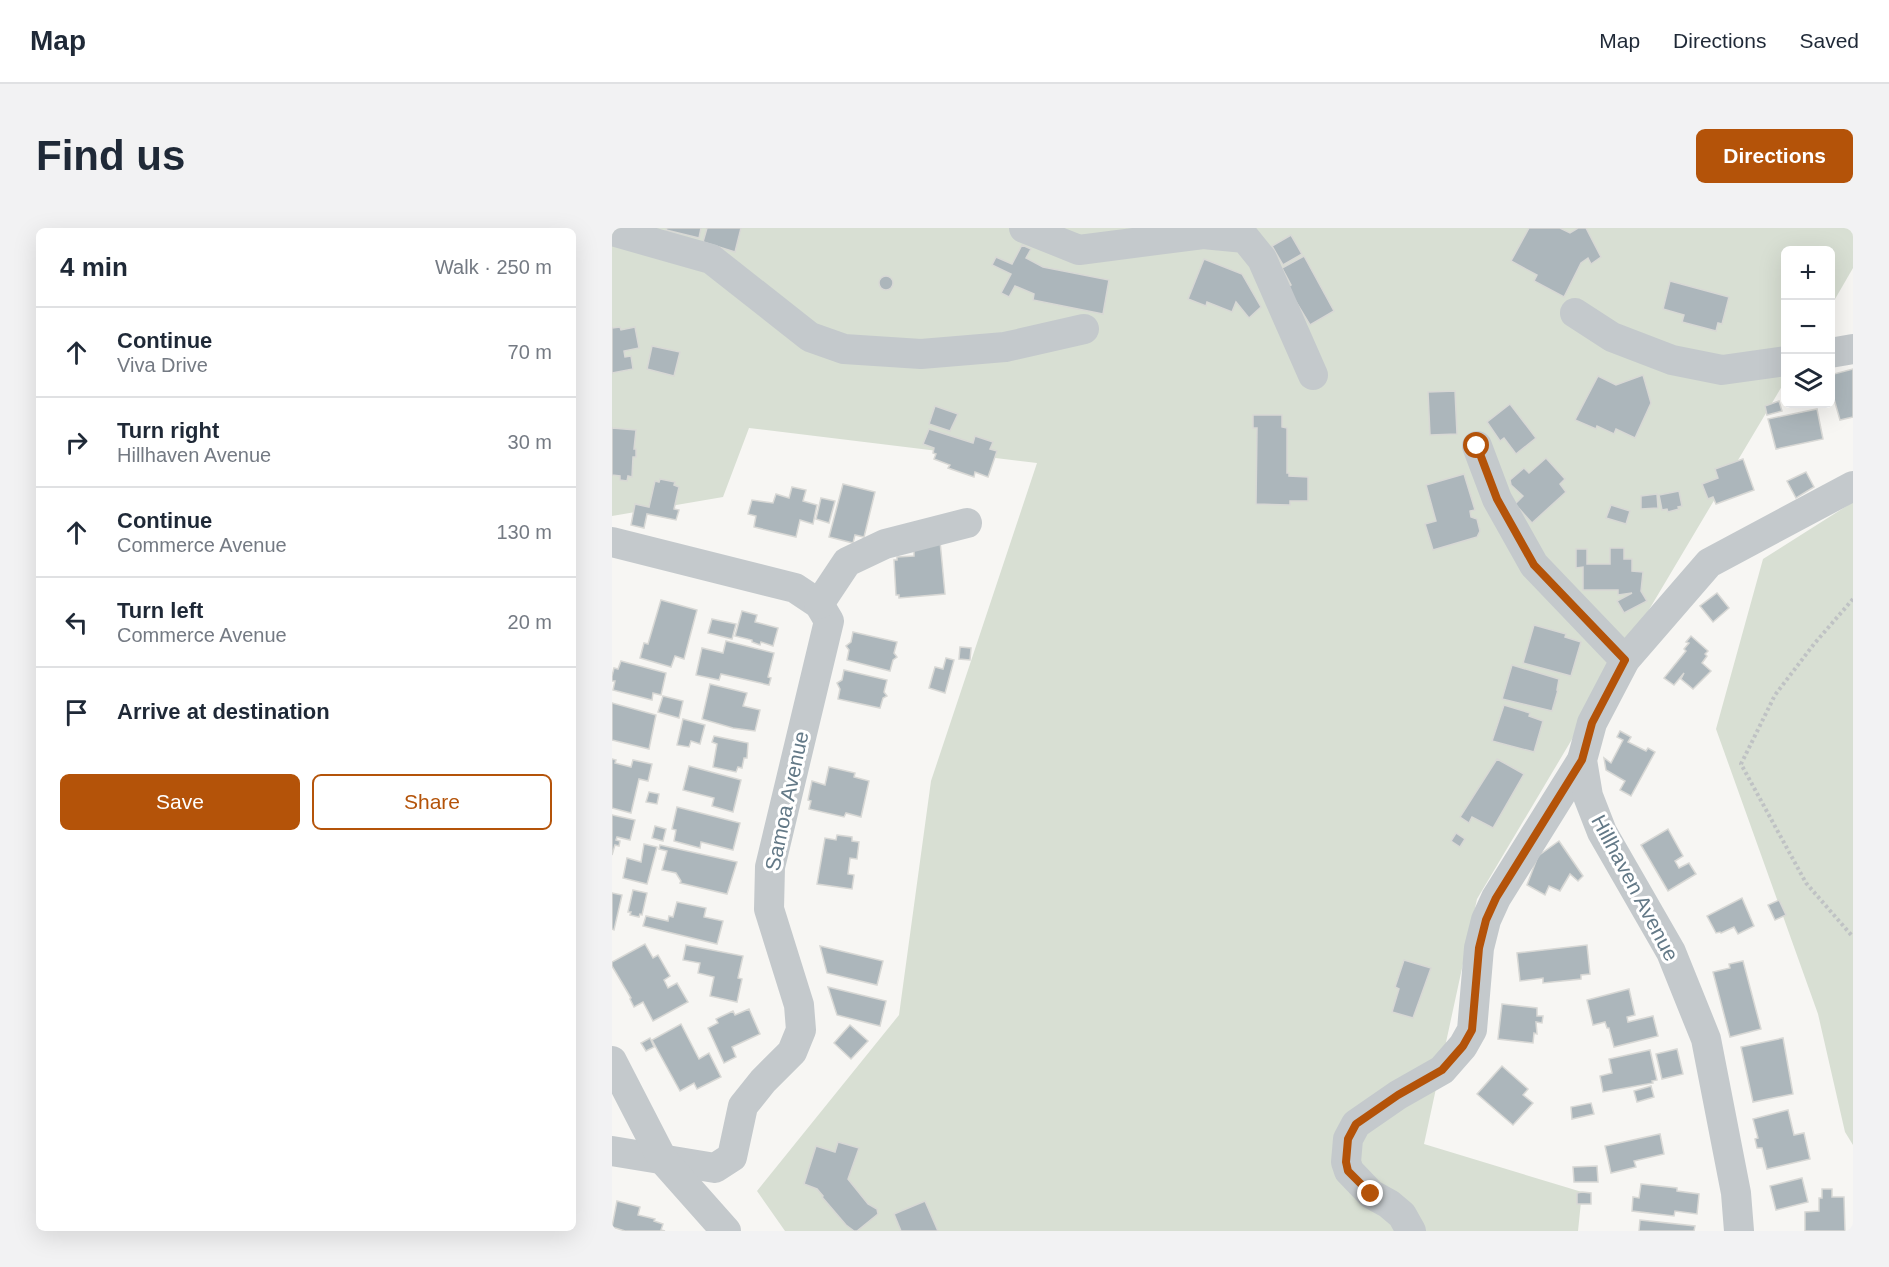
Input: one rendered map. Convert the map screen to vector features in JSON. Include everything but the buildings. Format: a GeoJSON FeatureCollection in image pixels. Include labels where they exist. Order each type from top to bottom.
{"type":"FeatureCollection","features":[{"type":"Feature","properties":{"kind":"street"},"geometry":{"type":"LineString","coordinates":[[1024,228],[1079,250],[1203,234],[1245,238],[1262,259],[1313,375]]}},
{"type":"Feature","properties":{"kind":"street"},"geometry":{"type":"LineString","coordinates":[[612,231],[711,259],[810,337],[844,349],[921,354],[993,348],[1084,329]]}},
{"type":"Feature","properties":{"kind":"street"},"geometry":{"type":"LineString","coordinates":[[1575,313],[1612,337],[1672,360],[1722,370],[1781,362]]}},
{"type":"Feature","properties":{"kind":"street"},"geometry":{"type":"LineString","coordinates":[[1835,352],[1853,349]]}},
{"type":"Feature","properties":{"kind":"street"},"geometry":{"type":"LineString","coordinates":[[1477,446],[1497,499],[1534,565],[1625,660]]}},
{"type":"Feature","properties":{"kind":"street","name":"Hillhaven Avenue"},"geometry":{"type":"LineString","coordinates":[[1739,1231],[1736,1193],[1706,1039],[1671,952],[1602,832],[1587,796],[1582,760],[1592,723],[1625,660],[1709,563],[1853,486]]}},
{"type":"Feature","properties":{"kind":"street"},"geometry":{"type":"LineString","coordinates":[[612,542],[795,588],[819,604],[847,562],[885,544],[967,523]]}},
{"type":"Feature","properties":{"kind":"street","name":"Samoa Avenue"},"geometry":{"type":"LineString","coordinates":[[612,1151],[715,1168],[732,1157],[743,1106],[763,1081],[792,1052],[801,1030],[799,1005],[769,909],[770,867],[829,621],[819,604]]}},
{"type":"Feature","properties":{"kind":"street"},"geometry":{"type":"LineString","coordinates":[[1411,1231],[1402,1215],[1389,1203],[1371,1194],[1348,1171],[1346,1162],[1348,1139],[1356,1124],[1398,1095],[1442,1070],[1463,1046],[1472,1030],[1479,948],[1486,920],[1496,898],[1582,760]]}},
{"type":"Feature","properties":{"kind":"street"},"geometry":{"type":"LineString","coordinates":[[612,1061],[663,1160],[726,1231]]}},
{"type":"Feature","properties":{"kind":"path"},"geometry":{"type":"LineString","coordinates":[[1853,599],[1814,644],[1775,695],[1741,764],[1806,883],[1853,937]]}},
{"type":"Feature","properties":{"kind":"shaded area"},"geometry":{"type":"Polygon","coordinates":[[[612,228],[1853,228],[1853,268],[1835,299],[1835,246],[1781,246],[1781,388],[1477,899],[1424,1144],[1582,1192],[1578,1231],[785,1231],[757,1191],[899,1015],[931,781],[1037,463],[749,428],[723,497],[612,516],[612,228]]]}},
{"type":"Feature","properties":{"kind":"shaded area"},"geometry":{"type":"Polygon","coordinates":[[[1853,502],[1853,1145],[1845,1132],[1818,1014],[1716,729],[1763,559],[1853,502]]]}},
{"type":"Feature","properties":{"kind":"route"},"geometry":{"type":"LineString","coordinates":[[1371,1194],[1348,1171],[1346,1153],[1348,1139],[1356,1124],[1398,1095],[1442,1070],[1463,1046],[1472,1030],[1474,986],[1479,948],[1486,920],[1496,898],[1582,760],[1592,723],[1625,660],[1534,565],[1497,499],[1477,446]]}}]}
